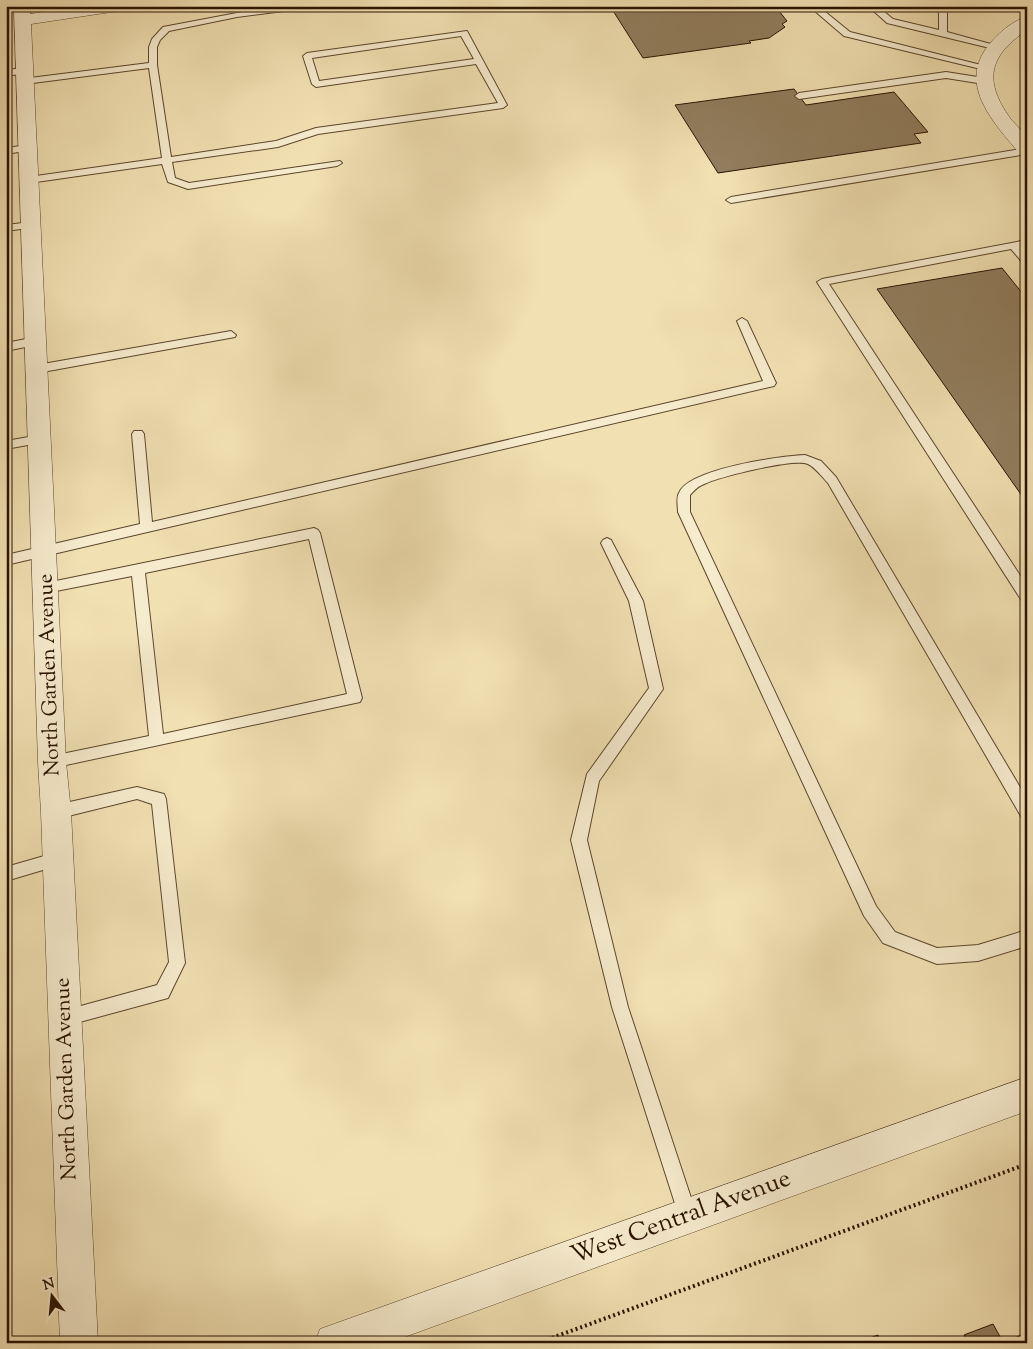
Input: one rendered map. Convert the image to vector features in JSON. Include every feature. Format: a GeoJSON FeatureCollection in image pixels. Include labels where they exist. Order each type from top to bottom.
{"type":"FeatureCollection","features":[{"type":"Feature","properties":{"kind":"street"},"geometry":{"type":"LineString","coordinates":[[22,13],[118,6]]}},
{"type":"Feature","properties":{"kind":"street","name":"North Garden Avenue"},"geometry":{"type":"LineString","coordinates":[[22,13],[18,75],[17,150],[29,180],[19,226],[36,341],[52,762],[56,812],[79,1343]]}},
{"type":"Feature","properties":{"kind":"street"},"geometry":{"type":"LineString","coordinates":[[1027,22],[1013,30],[988,63],[986,97],[994,113],[1027,151]]}},
{"type":"Feature","properties":{"kind":"street","name":"West Central Avenue"},"geometry":{"type":"LineString","coordinates":[[334,1343],[1027,1094]]}},
{"type":"Feature","properties":{"kind":"lane"},"geometry":{"type":"LineString","coordinates":[[308,6],[237,15],[166,29],[156,39],[153,47],[153,64],[167,160],[171,180],[188,186],[337,163]]}},
{"type":"Feature","properties":{"kind":"lane"},"geometry":{"type":"LineString","coordinates":[[813,6],[847,34],[988,63]]}},
{"type":"Feature","properties":{"kind":"lane"},"geometry":{"type":"LineString","coordinates":[[872,6],[890,21],[943,34],[988,63]]}},
{"type":"Feature","properties":{"kind":"lane"},"geometry":{"type":"LineString","coordinates":[[939,6],[943,13],[943,34]]}},
{"type":"Feature","properties":{"kind":"lane"},"geometry":{"type":"LineString","coordinates":[[29,180],[278,144],[316,131],[503,105],[464,33],[307,56],[316,84],[479,61]]}},
{"type":"Feature","properties":{"kind":"lane"},"geometry":{"type":"LineString","coordinates":[[799,96],[946,74],[988,63]]}},
{"type":"Feature","properties":{"kind":"lane"},"geometry":{"type":"LineString","coordinates":[[18,75],[153,64]]}},
{"type":"Feature","properties":{"kind":"lane"},"geometry":{"type":"LineString","coordinates":[[731,200],[1027,151]]}},
{"type":"Feature","properties":{"kind":"lane"},"geometry":{"type":"LineString","coordinates":[[1027,243],[822,282],[1027,597]]}},
{"type":"Feature","properties":{"kind":"lane"},"geometry":{"type":"LineString","coordinates":[[1014,246],[1027,261]]}},
{"type":"Feature","properties":{"kind":"lane"},"geometry":{"type":"LineString","coordinates":[[6,560],[770,383],[742,321]]}},
{"type":"Feature","properties":{"kind":"lane"},"geometry":{"type":"LineString","coordinates":[[37,369],[231,335]]}},
{"type":"Feature","properties":{"kind":"lane"},"geometry":{"type":"LineString","coordinates":[[6,347],[36,341]]}},
{"type":"Feature","properties":{"kind":"lane"},"geometry":{"type":"LineString","coordinates":[[138,434],[146,527]]}},
{"type":"Feature","properties":{"kind":"lane"},"geometry":{"type":"LineString","coordinates":[[6,446],[40,439]]}},
{"type":"Feature","properties":{"kind":"lane"},"geometry":{"type":"LineString","coordinates":[[1027,813],[832,480],[816,462],[805,459],[759,465],[704,479],[691,485],[684,494],[684,512],[870,911],[889,938],[937,956],[978,953],[1027,938]]}},
{"type":"Feature","properties":{"kind":"lane"},"geometry":{"type":"LineString","coordinates":[[46,588],[314,533],[355,698],[52,762]]}},
{"type":"Feature","properties":{"kind":"lane"},"geometry":{"type":"LineString","coordinates":[[606,543],[636,601],[656,689],[592,779],[579,840],[620,1007],[688,1216]]}},
{"type":"Feature","properties":{"kind":"lane"},"geometry":{"type":"LineString","coordinates":[[138,570],[157,741]]}},
{"type":"Feature","properties":{"kind":"lane"},"geometry":{"type":"LineString","coordinates":[[56,812],[136,793],[159,799],[177,962],[162,992],[65,1018]]}},
{"type":"Feature","properties":{"kind":"lane"},"geometry":{"type":"LineString","coordinates":[[6,874],[58,859]]}},
{"type":"Feature","properties":{"kind":"path"},"geometry":{"type":"LineString","coordinates":[[538,1343],[1027,1164]]}},
{"type":"Feature","properties":{"kind":"building"},"geometry":{"type":"Polygon","coordinates":[[[610,6],[775,6],[787,21],[782,24],[785,27],[769,38],[749,41],[751,43],[643,58],[610,6]]]}},
{"type":"Feature","properties":{"kind":"building"},"geometry":{"type":"Polygon","coordinates":[[[794,89],[806,105],[894,92],[928,132],[914,134],[921,143],[718,173],[675,105],[794,89]]]}},
{"type":"Feature","properties":{"kind":"building"},"geometry":{"type":"Polygon","coordinates":[[[1002,268],[1027,299],[1027,503],[877,289],[1002,268]]]}},
{"type":"Feature","properties":{"kind":"building"},"geometry":{"type":"Polygon","coordinates":[[[993,1324],[1003,1342],[1027,1333],[1027,1343],[967,1343],[964,1335],[993,1324]]]}},
{"type":"Feature","properties":{"kind":"building"},"geometry":{"type":"Polygon","coordinates":[[[878,1335],[881,1343],[856,1343],[878,1335]]]}}]}
